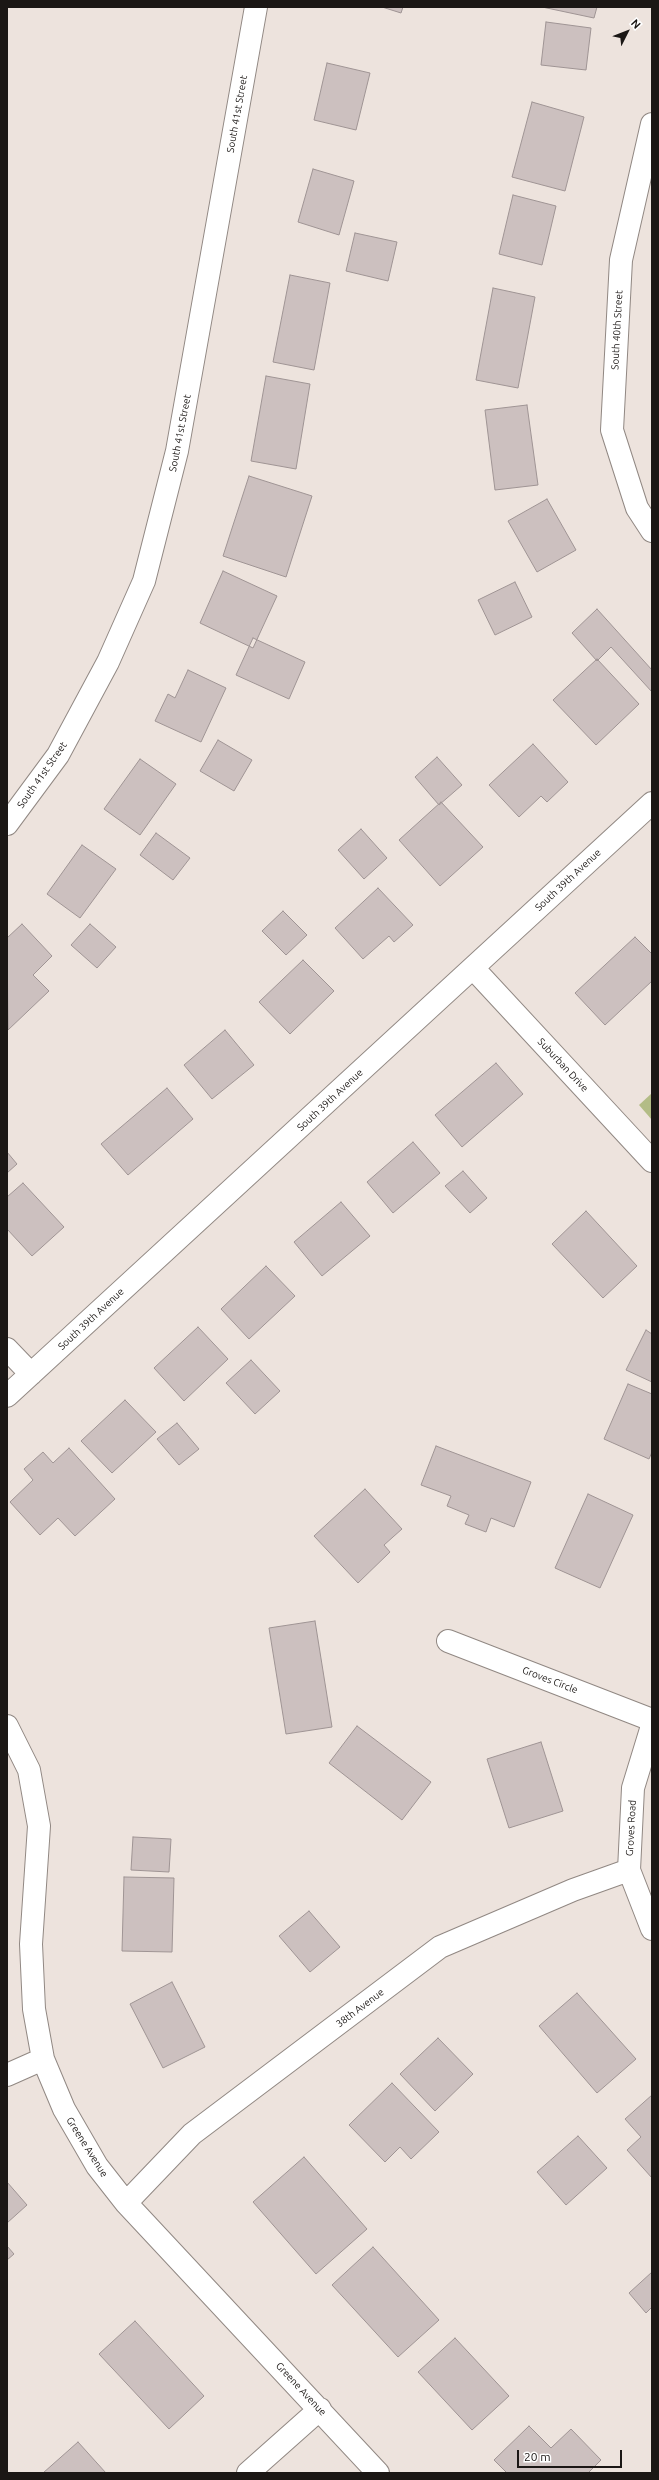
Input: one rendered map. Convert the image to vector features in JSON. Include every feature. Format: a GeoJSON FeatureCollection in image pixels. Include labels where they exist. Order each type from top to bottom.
{"type":"FeatureCollection","features":[{"type":"Feature","properties":{"kind":"street","name":"South 41st Street"},"geometry":{"type":"LineString","coordinates":[[7,824],[58,755],[108,662],[144,581],[178,451],[256,7]]}},
{"type":"Feature","properties":{"kind":"street","name":"South 40th Street"},"geometry":{"type":"LineString","coordinates":[[652,124],[621,260],[612,430],[637,508],[652,531]]}},
{"type":"Feature","properties":{"kind":"street","name":"South 39th Avenue"},"geometry":{"type":"LineString","coordinates":[[7,1396],[652,802]]}},
{"type":"Feature","properties":{"kind":"street","name":"Suburban Drive"},"geometry":{"type":"LineString","coordinates":[[473,968],[652,1162]]}},
{"type":"Feature","properties":{"kind":"street"},"geometry":{"type":"LineString","coordinates":[[7,1349],[31,1374]]}},
{"type":"Feature","properties":{"kind":"street","name":"Groves Circle"},"geometry":{"type":"LineString","coordinates":[[448,1641],[652,1720]]}},
{"type":"Feature","properties":{"kind":"street","name":"Greene Avenue"},"geometry":{"type":"LineString","coordinates":[[7,1726],[29,1770],[39,1826],[31,1944],[34,2009],[43,2059],[64,2109],[97,2166],[126,2203],[320,2409],[378,2473]]}},
{"type":"Feature","properties":{"kind":"street","name":"Groves Road"},"geometry":{"type":"LineString","coordinates":[[652,1726],[633,1788],[629,1870],[652,1928]]}},
{"type":"Feature","properties":{"kind":"street","name":"38th Avenue"},"geometry":{"type":"LineString","coordinates":[[126,2203],[192,2134],[440,1948],[573,1890],[629,1870]]}},
{"type":"Feature","properties":{"kind":"street"},"geometry":{"type":"LineString","coordinates":[[7,2075],[43,2059]]}},
{"type":"Feature","properties":{"kind":"street"},"geometry":{"type":"LineString","coordinates":[[248,2473],[320,2409]]}},
{"type":"Feature","properties":{"kind":"green space"},"geometry":{"type":"Polygon","coordinates":[[[652,1093],[652,1120],[639,1105],[652,1093]]]}},
{"type":"Feature","properties":{"kind":"building"},"geometry":{"type":"Polygon","coordinates":[[[382,7],[403,7],[401,13],[382,7]]]}},
{"type":"Feature","properties":{"kind":"building"},"geometry":{"type":"Polygon","coordinates":[[[542,7],[597,7],[594,18],[542,7]]]}},
{"type":"Feature","properties":{"kind":"building"},"geometry":{"type":"Polygon","coordinates":[[[546,22],[591,28],[586,70],[541,65],[546,22]]]}},
{"type":"Feature","properties":{"kind":"building"},"geometry":{"type":"Polygon","coordinates":[[[327,63],[370,73],[356,130],[314,120],[327,63]]]}},
{"type":"Feature","properties":{"kind":"building"},"geometry":{"type":"Polygon","coordinates":[[[532,102],[584,117],[565,191],[512,177],[532,102]]]}},
{"type":"Feature","properties":{"kind":"building"},"geometry":{"type":"Polygon","coordinates":[[[313,169],[354,181],[339,235],[298,222],[313,169]]]}},
{"type":"Feature","properties":{"kind":"building"},"geometry":{"type":"Polygon","coordinates":[[[513,195],[556,206],[542,265],[499,254],[513,195]]]}},
{"type":"Feature","properties":{"kind":"building"},"geometry":{"type":"Polygon","coordinates":[[[355,233],[397,242],[388,281],[346,271],[355,233]]]}},
{"type":"Feature","properties":{"kind":"building"},"geometry":{"type":"Polygon","coordinates":[[[290,275],[330,283],[314,370],[273,362],[290,275]]]}},
{"type":"Feature","properties":{"kind":"building"},"geometry":{"type":"Polygon","coordinates":[[[493,288],[535,297],[518,388],[476,380],[493,288]]]}},
{"type":"Feature","properties":{"kind":"building"},"geometry":{"type":"Polygon","coordinates":[[[266,376],[310,384],[296,469],[251,461],[266,376]]]}},
{"type":"Feature","properties":{"kind":"building"},"geometry":{"type":"Polygon","coordinates":[[[527,405],[538,485],[495,490],[485,410],[527,405]]]}},
{"type":"Feature","properties":{"kind":"building"},"geometry":{"type":"Polygon","coordinates":[[[249,476],[312,496],[286,577],[223,556],[249,476]]]}},
{"type":"Feature","properties":{"kind":"building"},"geometry":{"type":"Polygon","coordinates":[[[547,499],[576,550],[537,572],[508,521],[547,499]]]}},
{"type":"Feature","properties":{"kind":"building"},"geometry":{"type":"Polygon","coordinates":[[[223,571],[277,596],[253,648],[200,623],[223,571]]]}},
{"type":"Feature","properties":{"kind":"building"},"geometry":{"type":"Polygon","coordinates":[[[515,582],[532,617],[495,635],[478,600],[515,582]]]}},
{"type":"Feature","properties":{"kind":"building"},"geometry":{"type":"Polygon","coordinates":[[[597,609],[652,670],[652,692],[611,647],[597,661],[572,633],[597,609]]]}},
{"type":"Feature","properties":{"kind":"building"},"geometry":{"type":"Polygon","coordinates":[[[253,638],[305,662],[289,699],[236,675],[253,638]]]}},
{"type":"Feature","properties":{"kind":"building"},"geometry":{"type":"Polygon","coordinates":[[[597,659],[639,704],[596,745],[553,700],[597,659]]]}},
{"type":"Feature","properties":{"kind":"building"},"geometry":{"type":"Polygon","coordinates":[[[188,670],[226,688],[201,742],[155,721],[168,694],[175,698],[188,670]]]}},
{"type":"Feature","properties":{"kind":"building"},"geometry":{"type":"Polygon","coordinates":[[[218,740],[252,760],[234,791],[200,771],[218,740]]]}},
{"type":"Feature","properties":{"kind":"building"},"geometry":{"type":"Polygon","coordinates":[[[533,744],[568,782],[547,802],[541,796],[519,817],[489,785],[533,744]]]}},
{"type":"Feature","properties":{"kind":"building"},"geometry":{"type":"Polygon","coordinates":[[[437,757],[462,785],[439,805],[415,777],[437,757]]]}},
{"type":"Feature","properties":{"kind":"building"},"geometry":{"type":"Polygon","coordinates":[[[140,759],[176,784],[140,835],[104,809],[140,759]]]}},
{"type":"Feature","properties":{"kind":"building"},"geometry":{"type":"Polygon","coordinates":[[[441,802],[483,847],[440,886],[399,840],[441,802]]]}},
{"type":"Feature","properties":{"kind":"building"},"geometry":{"type":"Polygon","coordinates":[[[361,829],[387,858],[364,879],[338,850],[361,829]]]}},
{"type":"Feature","properties":{"kind":"building"},"geometry":{"type":"Polygon","coordinates":[[[156,833],[190,858],[173,880],[140,855],[156,833]]]}},
{"type":"Feature","properties":{"kind":"building"},"geometry":{"type":"Polygon","coordinates":[[[82,845],[116,869],[80,918],[47,894],[82,845]]]}},
{"type":"Feature","properties":{"kind":"building"},"geometry":{"type":"Polygon","coordinates":[[[378,888],[413,925],[394,942],[389,936],[363,959],[335,928],[378,888]]]}},
{"type":"Feature","properties":{"kind":"building"},"geometry":{"type":"Polygon","coordinates":[[[283,911],[307,935],[286,955],[262,931],[283,911]]]}},
{"type":"Feature","properties":{"kind":"building"},"geometry":{"type":"Polygon","coordinates":[[[22,924],[52,956],[33,975],[49,991],[8,1030],[7,938],[22,924]]]}},
{"type":"Feature","properties":{"kind":"building"},"geometry":{"type":"Polygon","coordinates":[[[90,924],[116,947],[97,968],[71,945],[90,924]]]}},
{"type":"Feature","properties":{"kind":"building"},"geometry":{"type":"Polygon","coordinates":[[[635,937],[652,954],[652,981],[605,1025],[575,993],[635,937]]]}},
{"type":"Feature","properties":{"kind":"building"},"geometry":{"type":"Polygon","coordinates":[[[303,960],[334,991],[290,1034],[259,1002],[303,960]]]}},
{"type":"Feature","properties":{"kind":"building"},"geometry":{"type":"Polygon","coordinates":[[[225,1030],[254,1065],[212,1099],[184,1065],[225,1030]]]}},
{"type":"Feature","properties":{"kind":"building"},"geometry":{"type":"Polygon","coordinates":[[[496,1063],[523,1094],[462,1147],[435,1115],[496,1063]]]}},
{"type":"Feature","properties":{"kind":"building"},"geometry":{"type":"Polygon","coordinates":[[[167,1088],[193,1119],[128,1175],[101,1144],[167,1088]]]}},
{"type":"Feature","properties":{"kind":"building"},"geometry":{"type":"Polygon","coordinates":[[[413,1142],[440,1173],[393,1213],[367,1182],[413,1142]]]}},
{"type":"Feature","properties":{"kind":"building"},"geometry":{"type":"Polygon","coordinates":[[[7,1152],[17,1164],[7,1173],[7,1152]]]}},
{"type":"Feature","properties":{"kind":"building"},"geometry":{"type":"Polygon","coordinates":[[[463,1171],[487,1198],[470,1213],[445,1186],[463,1171]]]}},
{"type":"Feature","properties":{"kind":"building"},"geometry":{"type":"Polygon","coordinates":[[[23,1183],[64,1227],[32,1256],[7,1229],[7,1197],[23,1183]]]}},
{"type":"Feature","properties":{"kind":"building"},"geometry":{"type":"Polygon","coordinates":[[[341,1202],[370,1236],[322,1276],[294,1242],[341,1202]]]}},
{"type":"Feature","properties":{"kind":"building"},"geometry":{"type":"Polygon","coordinates":[[[586,1211],[637,1266],[603,1298],[552,1244],[586,1211]]]}},
{"type":"Feature","properties":{"kind":"building"},"geometry":{"type":"Polygon","coordinates":[[[266,1266],[295,1296],[249,1339],[221,1309],[266,1266]]]}},
{"type":"Feature","properties":{"kind":"building"},"geometry":{"type":"Polygon","coordinates":[[[198,1327],[228,1359],[184,1401],[154,1368],[198,1327]]]}},
{"type":"Feature","properties":{"kind":"building"},"geometry":{"type":"Polygon","coordinates":[[[646,1330],[652,1334],[652,1382],[626,1370],[646,1330]]]}},
{"type":"Feature","properties":{"kind":"building"},"geometry":{"type":"Polygon","coordinates":[[[251,1360],[280,1391],[255,1414],[226,1383],[251,1360]]]}},
{"type":"Feature","properties":{"kind":"building"},"geometry":{"type":"Polygon","coordinates":[[[628,1384],[652,1394],[652,1452],[649,1459],[604,1439],[628,1384]]]}},
{"type":"Feature","properties":{"kind":"building"},"geometry":{"type":"Polygon","coordinates":[[[125,1400],[156,1432],[112,1473],[81,1441],[125,1400]]]}},
{"type":"Feature","properties":{"kind":"building"},"geometry":{"type":"Polygon","coordinates":[[[177,1423],[199,1449],[179,1465],[157,1439],[177,1423]]]}},
{"type":"Feature","properties":{"kind":"building"},"geometry":{"type":"Polygon","coordinates":[[[436,1446],[531,1482],[514,1527],[491,1518],[486,1532],[465,1524],[469,1515],[447,1506],[451,1496],[421,1485],[436,1446]]]}},
{"type":"Feature","properties":{"kind":"building"},"geometry":{"type":"Polygon","coordinates":[[[69,1448],[115,1499],[75,1536],[58,1518],[40,1535],[10,1502],[33,1480],[24,1469],[43,1452],[53,1463],[69,1448]]]}},
{"type":"Feature","properties":{"kind":"building"},"geometry":{"type":"Polygon","coordinates":[[[365,1489],[402,1529],[384,1545],[390,1552],[358,1583],[314,1536],[365,1489]]]}},
{"type":"Feature","properties":{"kind":"building"},"geometry":{"type":"Polygon","coordinates":[[[588,1494],[633,1515],[600,1588],[555,1568],[588,1494]]]}},
{"type":"Feature","properties":{"kind":"building"},"geometry":{"type":"Polygon","coordinates":[[[315,1621],[332,1727],[286,1734],[269,1628],[315,1621]]]}},
{"type":"Feature","properties":{"kind":"building"},"geometry":{"type":"Polygon","coordinates":[[[357,1726],[431,1782],[402,1820],[329,1763],[357,1726]]]}},
{"type":"Feature","properties":{"kind":"building"},"geometry":{"type":"Polygon","coordinates":[[[541,1742],[563,1811],[509,1828],[487,1759],[541,1742]]]}},
{"type":"Feature","properties":{"kind":"building"},"geometry":{"type":"Polygon","coordinates":[[[133,1837],[171,1839],[169,1872],[131,1870],[133,1837]]]}},
{"type":"Feature","properties":{"kind":"building"},"geometry":{"type":"Polygon","coordinates":[[[124,1877],[174,1878],[172,1952],[122,1951],[124,1877]]]}},
{"type":"Feature","properties":{"kind":"building"},"geometry":{"type":"Polygon","coordinates":[[[309,1911],[340,1947],[310,1972],[279,1936],[309,1911]]]}},
{"type":"Feature","properties":{"kind":"building"},"geometry":{"type":"Polygon","coordinates":[[[172,1982],[205,2047],[163,2068],[130,2004],[172,1982]]]}},
{"type":"Feature","properties":{"kind":"building"},"geometry":{"type":"Polygon","coordinates":[[[577,1993],[636,2059],[597,2093],[539,2026],[577,1993]]]}},
{"type":"Feature","properties":{"kind":"building"},"geometry":{"type":"Polygon","coordinates":[[[438,2038],[473,2074],[435,2111],[400,2074],[438,2038]]]}},
{"type":"Feature","properties":{"kind":"building"},"geometry":{"type":"Polygon","coordinates":[[[392,2083],[439,2132],[411,2159],[400,2147],[385,2162],[349,2125],[392,2083]]]}},
{"type":"Feature","properties":{"kind":"building"},"geometry":{"type":"Polygon","coordinates":[[[652,2095],[652,2178],[627,2150],[641,2137],[625,2119],[652,2095]]]}},
{"type":"Feature","properties":{"kind":"building"},"geometry":{"type":"Polygon","coordinates":[[[578,2136],[607,2168],[566,2205],[537,2172],[578,2136]]]}},
{"type":"Feature","properties":{"kind":"building"},"geometry":{"type":"Polygon","coordinates":[[[304,2157],[367,2229],[316,2274],[253,2202],[304,2157]]]}},
{"type":"Feature","properties":{"kind":"building"},"geometry":{"type":"Polygon","coordinates":[[[7,2182],[27,2205],[7,2223],[7,2182]]]}},
{"type":"Feature","properties":{"kind":"building"},"geometry":{"type":"Polygon","coordinates":[[[7,2246],[14,2254],[7,2260],[7,2246]]]}},
{"type":"Feature","properties":{"kind":"building"},"geometry":{"type":"Polygon","coordinates":[[[373,2247],[439,2320],[398,2357],[332,2285],[373,2247]]]}},
{"type":"Feature","properties":{"kind":"building"},"geometry":{"type":"Polygon","coordinates":[[[652,2272],[652,2307],[646,2313],[629,2293],[652,2272]]]}},
{"type":"Feature","properties":{"kind":"building"},"geometry":{"type":"Polygon","coordinates":[[[135,2321],[204,2396],[169,2429],[99,2354],[135,2321]]]}},
{"type":"Feature","properties":{"kind":"building"},"geometry":{"type":"Polygon","coordinates":[[[455,2338],[509,2396],[472,2430],[418,2372],[455,2338]]]}},
{"type":"Feature","properties":{"kind":"building"},"geometry":{"type":"Polygon","coordinates":[[[529,2426],[551,2448],[571,2429],[601,2460],[588,2473],[507,2473],[494,2460],[529,2426]]]}},
{"type":"Feature","properties":{"kind":"building"},"geometry":{"type":"Polygon","coordinates":[[[78,2442],[106,2473],[43,2473],[78,2442]]]}}]}
